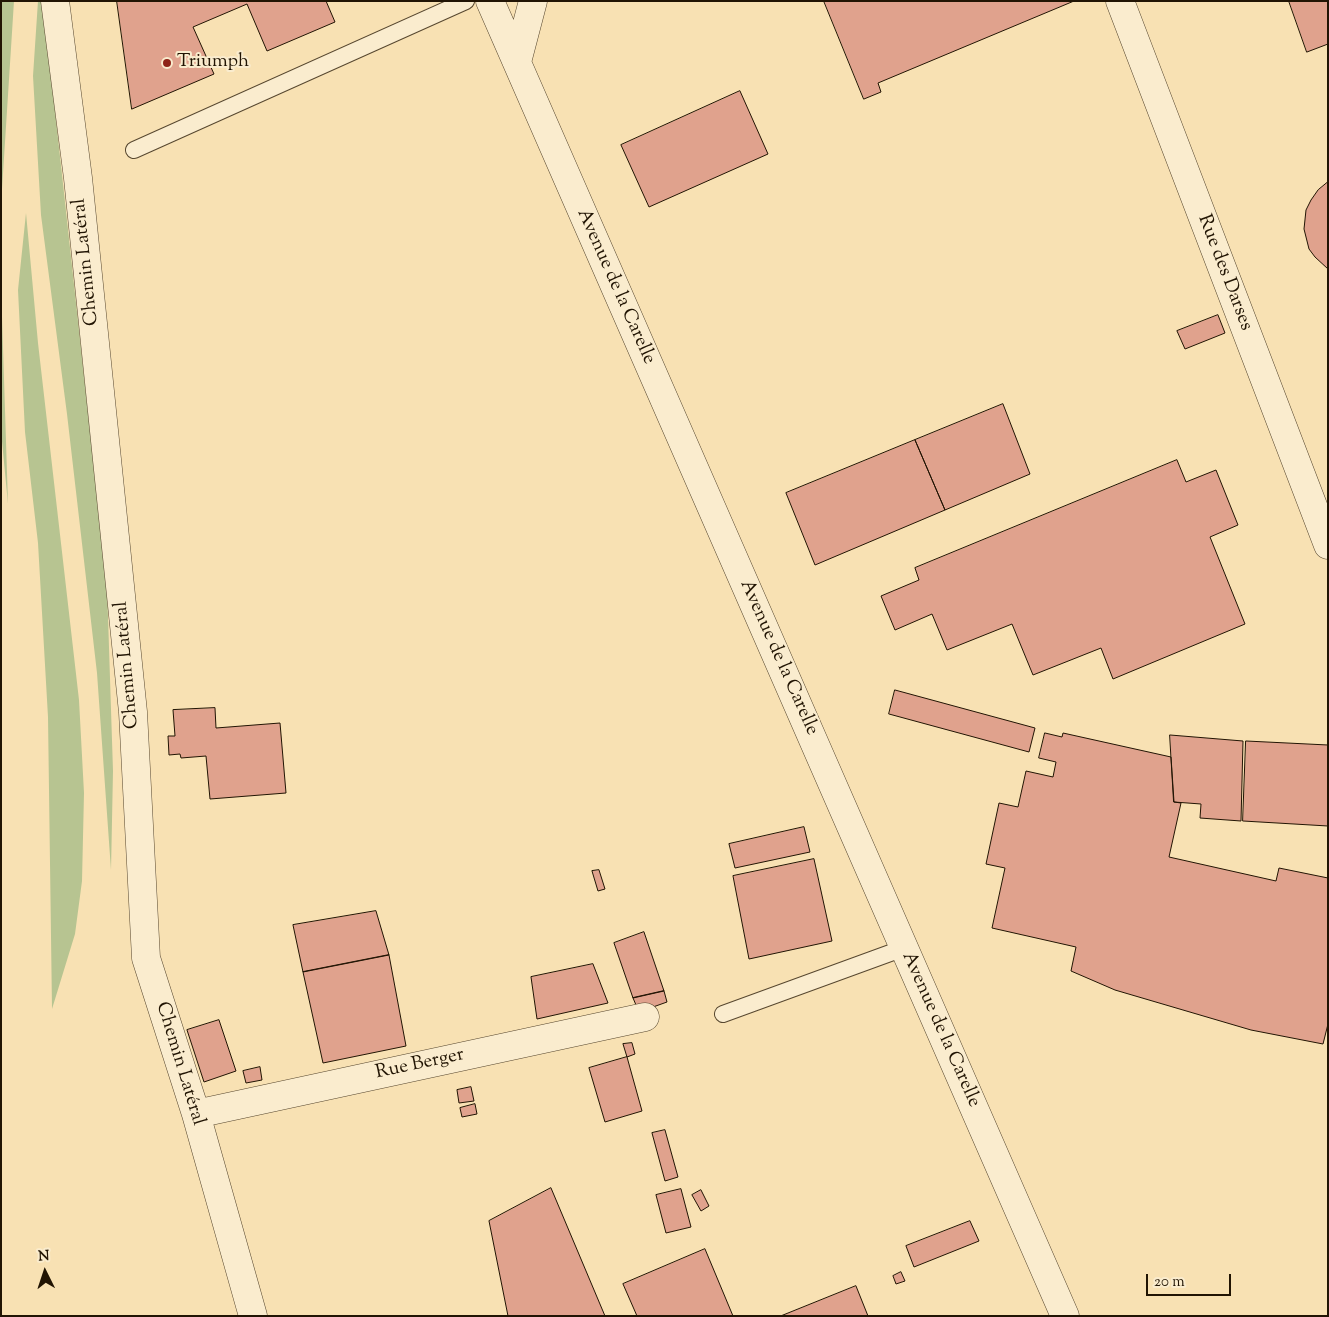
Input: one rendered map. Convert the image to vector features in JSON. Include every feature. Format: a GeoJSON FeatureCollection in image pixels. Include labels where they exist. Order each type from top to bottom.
{"type":"FeatureCollection","features":[{"type":"Feature","properties":{"kind":"street","name":"Chemin Latéral"},"geometry":{"type":"LineString","coordinates":[[55,1],[78,178],[133,712],[146,958],[196,1114],[253,1316]]}},
{"type":"Feature","properties":{"kind":"street","name":"Avenue de la Carelle"},"geometry":{"type":"LineString","coordinates":[[490,1],[1065,1316]]}},
{"type":"Feature","properties":{"kind":"street"},"geometry":{"type":"LineString","coordinates":[[517,62],[533,1]]}},
{"type":"Feature","properties":{"kind":"street","name":"Rue des Darses"},"geometry":{"type":"LineString","coordinates":[[1120,1],[1328,545]]}},
{"type":"Feature","properties":{"kind":"street","name":"Rue Berger"},"geometry":{"type":"LineString","coordinates":[[196,1114],[644,1017]]}},
{"type":"Feature","properties":{"kind":"lane"},"geometry":{"type":"LineString","coordinates":[[134,150],[466,1]]}},
{"type":"Feature","properties":{"kind":"lane"},"geometry":{"type":"LineString","coordinates":[[723,1014],[904,948]]}},
{"type":"Feature","properties":{"kind":"green space"},"geometry":{"type":"Polygon","coordinates":[[[1,1],[14,1],[1,228],[1,1]]]}},
{"type":"Feature","properties":{"kind":"green space"},"geometry":{"type":"Polygon","coordinates":[[[38,1],[43,1],[107,586],[113,771],[111,870],[97,673],[67,414],[41,215],[33,76],[38,1]]]}},
{"type":"Feature","properties":{"kind":"green space"},"geometry":{"type":"Polygon","coordinates":[[[26,213],[38,343],[79,700],[84,793],[82,881],[75,934],[52,1009],[48,717],[38,543],[25,432],[18,290],[26,213]]]}},
{"type":"Feature","properties":{"kind":"green space"},"geometry":{"type":"Polygon","coordinates":[[[1,285],[8,504],[1,431],[1,285]]]}},
{"type":"Feature","properties":{"kind":"building","name":"Triumph"},"geometry":{"type":"Polygon","coordinates":[[[117,1],[326,1],[335,22],[267,51],[247,4],[193,27],[214,74],[132,109],[117,1]]]}},
{"type":"Feature","properties":{"kind":"building"},"geometry":{"type":"Polygon","coordinates":[[[824,1],[1074,1],[878,83],[881,92],[864,99],[824,1]]]}},
{"type":"Feature","properties":{"kind":"building"},"geometry":{"type":"Polygon","coordinates":[[[1289,1],[1328,1],[1328,44],[1307,52],[1289,1]]]}},
{"type":"Feature","properties":{"kind":"building"},"geometry":{"type":"Polygon","coordinates":[[[740,91],[768,154],[649,207],[621,145],[740,91]]]}},
{"type":"Feature","properties":{"kind":"building"},"geometry":{"type":"Polygon","coordinates":[[[1328,182],[1328,269],[1309,249],[1304,229],[1306,210],[1311,200],[1318,190],[1328,182]]]}},
{"type":"Feature","properties":{"kind":"building"},"geometry":{"type":"Polygon","coordinates":[[[1218,315],[1225,333],[1185,349],[1177,331],[1218,315]]]}},
{"type":"Feature","properties":{"kind":"building"},"geometry":{"type":"Polygon","coordinates":[[[1003,404],[1030,474],[945,510],[915,440],[1003,404]]]}},
{"type":"Feature","properties":{"kind":"building"},"geometry":{"type":"Polygon","coordinates":[[[915,440],[945,510],[815,565],[786,493],[915,440]]]}},
{"type":"Feature","properties":{"kind":"building"},"geometry":{"type":"Polygon","coordinates":[[[1177,460],[1186,482],[1216,470],[1238,525],[1210,537],[1245,624],[1113,679],[1101,648],[1033,675],[1012,624],[947,650],[932,614],[895,630],[881,596],[919,580],[915,568],[1177,460]]]}},
{"type":"Feature","properties":{"kind":"building"},"geometry":{"type":"Polygon","coordinates":[[[895,690],[1035,728],[1029,752],[889,714],[895,690]]]}},
{"type":"Feature","properties":{"kind":"building"},"geometry":{"type":"Polygon","coordinates":[[[215,708],[216,728],[280,723],[286,793],[210,799],[206,756],[181,758],[180,754],[169,755],[168,736],[175,736],[173,710],[215,708]]]}},
{"type":"Feature","properties":{"kind":"building"},"geometry":{"type":"Polygon","coordinates":[[[1045,733],[1062,737],[1063,733],[1171,757],[1174,802],[1181,803],[1169,857],[1276,881],[1279,868],[1328,878],[1328,1024],[1323,1044],[1251,1030],[1115,990],[1071,971],[1076,947],[992,928],[1005,868],[986,864],[999,803],[1018,807],[1026,771],[1053,777],[1056,762],[1039,758],[1045,733]]]}},
{"type":"Feature","properties":{"kind":"building"},"geometry":{"type":"Polygon","coordinates":[[[1170,735],[1243,741],[1241,821],[1200,818],[1201,804],[1174,802],[1170,735]]]}},
{"type":"Feature","properties":{"kind":"building"},"geometry":{"type":"Polygon","coordinates":[[[1246,741],[1328,745],[1328,826],[1243,821],[1246,741]]]}},
{"type":"Feature","properties":{"kind":"building"},"geometry":{"type":"Polygon","coordinates":[[[804,827],[810,852],[735,868],[729,844],[804,827]]]}},
{"type":"Feature","properties":{"kind":"building"},"geometry":{"type":"Polygon","coordinates":[[[814,859],[832,941],[749,959],[733,876],[814,859]]]}},
{"type":"Feature","properties":{"kind":"building"},"geometry":{"type":"Polygon","coordinates":[[[599,870],[605,889],[598,891],[592,871],[599,870]]]}},
{"type":"Feature","properties":{"kind":"building"},"geometry":{"type":"Polygon","coordinates":[[[376,911],[389,955],[303,972],[293,925],[376,911]]]}},
{"type":"Feature","properties":{"kind":"building"},"geometry":{"type":"Polygon","coordinates":[[[644,932],[664,991],[633,998],[614,943],[644,932]]]}},
{"type":"Feature","properties":{"kind":"building"},"geometry":{"type":"Polygon","coordinates":[[[389,955],[406,1046],[323,1063],[303,972],[389,955]]]}},
{"type":"Feature","properties":{"kind":"building"},"geometry":{"type":"Polygon","coordinates":[[[593,964],[608,1003],[537,1019],[531,977],[593,964]]]}},
{"type":"Feature","properties":{"kind":"building"},"geometry":{"type":"Polygon","coordinates":[[[664,991],[667,1002],[639,1012],[633,998],[664,991]]]}},
{"type":"Feature","properties":{"kind":"building"},"geometry":{"type":"Polygon","coordinates":[[[219,1020],[236,1071],[204,1082],[187,1030],[219,1020]]]}},
{"type":"Feature","properties":{"kind":"building"},"geometry":{"type":"Polygon","coordinates":[[[632,1043],[635,1054],[627,1057],[623,1044],[632,1043]]]}},
{"type":"Feature","properties":{"kind":"building"},"geometry":{"type":"Polygon","coordinates":[[[627,1057],[642,1111],[605,1122],[589,1068],[627,1057]]]}},
{"type":"Feature","properties":{"kind":"building"},"geometry":{"type":"Polygon","coordinates":[[[260,1067],[262,1080],[246,1083],[243,1071],[260,1067]]]}},
{"type":"Feature","properties":{"kind":"building"},"geometry":{"type":"Polygon","coordinates":[[[471,1087],[474,1101],[459,1103],[457,1090],[471,1087]]]}},
{"type":"Feature","properties":{"kind":"building"},"geometry":{"type":"Polygon","coordinates":[[[475,1104],[477,1114],[462,1117],[460,1108],[475,1104]]]}},
{"type":"Feature","properties":{"kind":"building"},"geometry":{"type":"Polygon","coordinates":[[[665,1130],[678,1177],[665,1181],[652,1133],[665,1130]]]}},
{"type":"Feature","properties":{"kind":"building"},"geometry":{"type":"Polygon","coordinates":[[[551,1188],[605,1316],[508,1316],[489,1221],[551,1188]]]}},
{"type":"Feature","properties":{"kind":"building"},"geometry":{"type":"Polygon","coordinates":[[[681,1189],[691,1227],[666,1233],[656,1195],[681,1189]]]}},
{"type":"Feature","properties":{"kind":"building"},"geometry":{"type":"Polygon","coordinates":[[[701,1190],[709,1206],[701,1211],[692,1195],[701,1190]]]}},
{"type":"Feature","properties":{"kind":"building"},"geometry":{"type":"Polygon","coordinates":[[[970,1221],[979,1241],[914,1267],[906,1246],[970,1221]]]}},
{"type":"Feature","properties":{"kind":"building"},"geometry":{"type":"Polygon","coordinates":[[[705,1249],[733,1316],[637,1316],[623,1284],[705,1249]]]}},
{"type":"Feature","properties":{"kind":"building"},"geometry":{"type":"Polygon","coordinates":[[[901,1272],[905,1281],[896,1284],[893,1276],[901,1272]]]}},
{"type":"Feature","properties":{"kind":"building"},"geometry":{"type":"Polygon","coordinates":[[[856,1286],[868,1316],[781,1316],[856,1286]]]}},
{"type":"Feature","properties":{"kind":"place","name":"Triumph"},"geometry":{"type":"Point","coordinates":[167,63]}}]}
